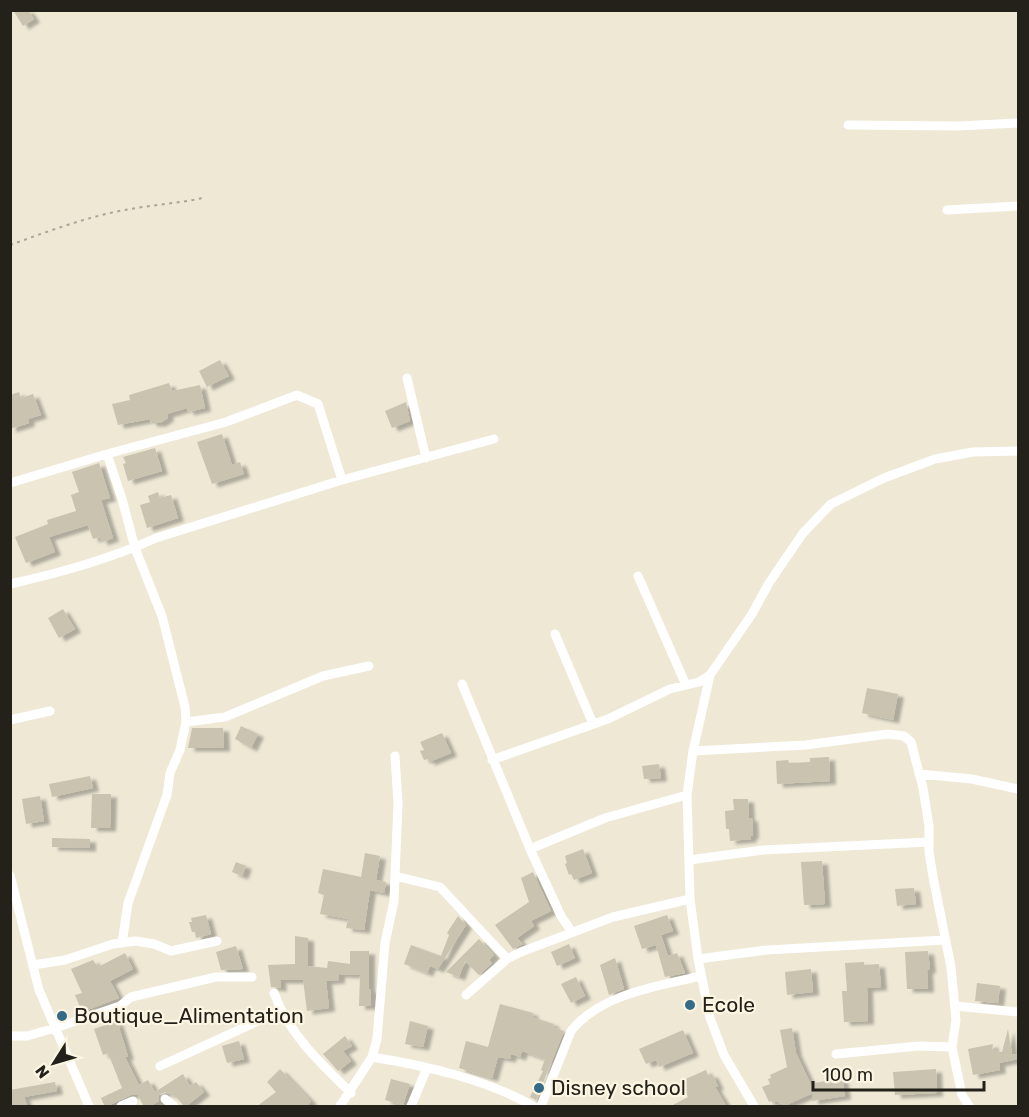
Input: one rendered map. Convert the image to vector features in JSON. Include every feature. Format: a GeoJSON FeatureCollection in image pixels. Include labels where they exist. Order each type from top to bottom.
{"type":"FeatureCollection","features":[{"type":"Feature","properties":{"kind":"street"},"geometry":{"type":"LineString","coordinates":[[848,125],[958,126],[1018,123]]}},
{"type":"Feature","properties":{"kind":"street"},"geometry":{"type":"LineString","coordinates":[[947,210],[1018,206]]}},
{"type":"Feature","properties":{"kind":"street"},"geometry":{"type":"LineString","coordinates":[[407,378],[426,458]]}},
{"type":"Feature","properties":{"kind":"street"},"geometry":{"type":"LineString","coordinates":[[10,483],[226,422],[297,395],[318,404],[342,480]]}},
{"type":"Feature","properties":{"kind":"street"},"geometry":{"type":"LineString","coordinates":[[10,584],[43,577],[135,548],[156,538],[342,480],[494,439]]}},
{"type":"Feature","properties":{"kind":"street"},"geometry":{"type":"LineString","coordinates":[[754,1107],[724,1055],[710,1018],[698,959],[690,899],[687,795],[693,751],[710,675],[803,533],[831,504],[873,483],[935,459],[973,452],[1018,451]]}},
{"type":"Feature","properties":{"kind":"street"},"geometry":{"type":"LineString","coordinates":[[107,454],[135,548],[162,616],[185,707],[186,722],[180,750],[170,773],[167,795],[128,903],[122,943]]}},
{"type":"Feature","properties":{"kind":"street"},"geometry":{"type":"LineString","coordinates":[[638,576],[686,685]]}},
{"type":"Feature","properties":{"kind":"street"},"geometry":{"type":"LineString","coordinates":[[555,634],[593,724]]}},
{"type":"Feature","properties":{"kind":"street"},"geometry":{"type":"LineString","coordinates":[[186,722],[225,717],[323,676],[369,666]]}},
{"type":"Feature","properties":{"kind":"street"},"geometry":{"type":"LineString","coordinates":[[492,760],[608,719],[670,689],[699,682],[710,675]]}},
{"type":"Feature","properties":{"kind":"street"},"geometry":{"type":"LineString","coordinates":[[462,684],[530,849],[561,916],[572,932]]}},
{"type":"Feature","properties":{"kind":"street"},"geometry":{"type":"LineString","coordinates":[[10,720],[50,711]]}},
{"type":"Feature","properties":{"kind":"street"},"geometry":{"type":"LineString","coordinates":[[693,751],[806,745],[856,737],[899,735],[911,742],[929,826],[933,877],[951,967],[956,1020],[952,1047],[962,1095],[969,1107]]}},
{"type":"Feature","properties":{"kind":"street"},"geometry":{"type":"LineString","coordinates":[[340,1107],[372,1057],[380,1016],[385,943],[394,901],[398,803],[395,756]]}},
{"type":"Feature","properties":{"kind":"street"},"geometry":{"type":"LineString","coordinates":[[919,774],[972,779],[1018,789]]}},
{"type":"Feature","properties":{"kind":"street"},"geometry":{"type":"LineString","coordinates":[[530,849],[606,818],[687,795]]}},
{"type":"Feature","properties":{"kind":"street"},"geometry":{"type":"LineString","coordinates":[[689,860],[775,849],[929,842]]}},
{"type":"Feature","properties":{"kind":"street"},"geometry":{"type":"LineString","coordinates":[[10,875],[39,990],[89,1107]]}},
{"type":"Feature","properties":{"kind":"street"},"geometry":{"type":"LineString","coordinates":[[395,876],[440,887],[507,960]]}},
{"type":"Feature","properties":{"kind":"street"},"geometry":{"type":"LineString","coordinates":[[466,995],[507,960],[572,932],[638,910],[690,899]]}},
{"type":"Feature","properties":{"kind":"street"},"geometry":{"type":"LineString","coordinates":[[698,959],[767,950],[945,939]]}},
{"type":"Feature","properties":{"kind":"street"},"geometry":{"type":"LineString","coordinates":[[33,965],[65,960],[113,944],[136,941],[154,944],[171,951],[217,941]]}},
{"type":"Feature","properties":{"kind":"street"},"geometry":{"type":"LineString","coordinates":[[541,1107],[571,1031],[579,1021],[614,1000],[646,989],[701,976]]}},
{"type":"Feature","properties":{"kind":"street"},"geometry":{"type":"LineString","coordinates":[[10,1036],[27,1036],[55,1028],[120,1006],[131,997],[216,977],[252,977]]}},
{"type":"Feature","properties":{"kind":"street"},"geometry":{"type":"LineString","coordinates":[[274,993],[280,1011],[310,1051],[351,1093]]}},
{"type":"Feature","properties":{"kind":"street"},"geometry":{"type":"LineString","coordinates":[[955,1006],[1018,1012]]}},
{"type":"Feature","properties":{"kind":"street"},"geometry":{"type":"LineString","coordinates":[[160,1066],[280,1011]]}},
{"type":"Feature","properties":{"kind":"street"},"geometry":{"type":"LineString","coordinates":[[836,1054],[919,1046],[952,1047]]}},
{"type":"Feature","properties":{"kind":"street"},"geometry":{"type":"LineString","coordinates":[[372,1057],[463,1078],[513,1102],[533,1107]]}},
{"type":"Feature","properties":{"kind":"street"},"geometry":{"type":"LineString","coordinates":[[411,1107],[427,1068]]}},
{"type":"Feature","properties":{"kind":"street"},"geometry":{"type":"LineString","coordinates":[[165,1099],[174,1107]]}},
{"type":"Feature","properties":{"kind":"street"},"geometry":{"type":"LineString","coordinates":[[121,1107],[133,1101]]}},
{"type":"Feature","properties":{"kind":"path"},"geometry":{"type":"LineString","coordinates":[[10,245],[58,228],[130,209],[164,206],[203,198]]}},
{"type":"Feature","properties":{"kind":"building"},"geometry":{"type":"Polygon","coordinates":[[[13,10],[28,10],[34,19],[23,26],[13,10]]]}},
{"type":"Feature","properties":{"kind":"building"},"geometry":{"type":"Polygon","coordinates":[[[220,360],[229,376],[207,387],[199,371],[220,360]]]}},
{"type":"Feature","properties":{"kind":"building"},"geometry":{"type":"Polygon","coordinates":[[[169,383],[172,391],[200,385],[205,408],[188,412],[187,408],[167,414],[168,418],[160,423],[151,423],[150,419],[118,425],[112,404],[130,400],[129,395],[169,383]]]}},
{"type":"Feature","properties":{"kind":"building"},"geometry":{"type":"Polygon","coordinates":[[[19,392],[21,398],[33,394],[41,415],[28,419],[29,423],[10,429],[10,395],[19,392]]]}},
{"type":"Feature","properties":{"kind":"building"},"geometry":{"type":"Polygon","coordinates":[[[406,402],[410,421],[392,428],[385,411],[406,402]]]}},
{"type":"Feature","properties":{"kind":"building"},"geometry":{"type":"Polygon","coordinates":[[[222,434],[232,465],[240,462],[244,474],[212,484],[197,442],[222,434]]]}},
{"type":"Feature","properties":{"kind":"building"},"geometry":{"type":"Polygon","coordinates":[[[155,448],[162,471],[128,481],[123,457],[155,448]]]}},
{"type":"Feature","properties":{"kind":"building"},"geometry":{"type":"Polygon","coordinates":[[[99,463],[110,498],[101,500],[113,538],[102,542],[100,537],[93,539],[88,525],[49,537],[55,552],[26,563],[15,537],[48,524],[47,520],[76,511],[71,495],[79,492],[72,472],[99,463]]]}},
{"type":"Feature","properties":{"kind":"building"},"geometry":{"type":"Polygon","coordinates":[[[158,492],[160,498],[171,495],[178,518],[147,528],[140,505],[150,502],[148,496],[158,492]]]}},
{"type":"Feature","properties":{"kind":"building"},"geometry":{"type":"Polygon","coordinates":[[[63,609],[75,629],[59,638],[48,618],[63,609]]]}},
{"type":"Feature","properties":{"kind":"building"},"geometry":{"type":"Polygon","coordinates":[[[867,688],[898,694],[893,720],[862,713],[867,688]]]}},
{"type":"Feature","properties":{"kind":"building"},"geometry":{"type":"Polygon","coordinates":[[[241,726],[258,734],[251,748],[235,739],[241,726]]]}},
{"type":"Feature","properties":{"kind":"building"},"geometry":{"type":"Polygon","coordinates":[[[192,728],[223,728],[224,748],[188,748],[192,728]]]}},
{"type":"Feature","properties":{"kind":"building"},"geometry":{"type":"Polygon","coordinates":[[[442,733],[451,753],[429,762],[428,759],[424,760],[420,751],[424,750],[420,742],[442,733]]]}},
{"type":"Feature","properties":{"kind":"building"},"geometry":{"type":"Polygon","coordinates":[[[829,757],[830,781],[777,784],[776,761],[810,762],[810,758],[829,757]]]}},
{"type":"Feature","properties":{"kind":"building"},"geometry":{"type":"Polygon","coordinates":[[[659,764],[661,778],[644,779],[642,766],[659,764]]]}},
{"type":"Feature","properties":{"kind":"building"},"geometry":{"type":"Polygon","coordinates":[[[90,776],[93,788],[52,797],[49,784],[90,776]]]}},
{"type":"Feature","properties":{"kind":"building"},"geometry":{"type":"Polygon","coordinates":[[[92,794],[111,794],[110,828],[91,828],[92,794]]]}},
{"type":"Feature","properties":{"kind":"building"},"geometry":{"type":"Polygon","coordinates":[[[40,796],[44,821],[26,824],[22,799],[40,796]]]}},
{"type":"Feature","properties":{"kind":"building"},"geometry":{"type":"Polygon","coordinates":[[[733,799],[748,799],[749,818],[752,818],[753,835],[750,836],[751,839],[730,841],[729,829],[726,829],[725,811],[734,810],[733,799]]]}},
{"type":"Feature","properties":{"kind":"building"},"geometry":{"type":"Polygon","coordinates":[[[52,838],[90,839],[90,848],[52,847],[52,838]]]}},
{"type":"Feature","properties":{"kind":"building"},"geometry":{"type":"Polygon","coordinates":[[[583,849],[592,873],[574,880],[571,874],[569,875],[565,856],[583,849]]]}},
{"type":"Feature","properties":{"kind":"building"},"geometry":{"type":"Polygon","coordinates":[[[365,853],[380,856],[376,880],[386,882],[384,893],[370,890],[364,930],[346,928],[348,919],[320,914],[324,895],[318,893],[323,869],[361,877],[365,853]]]}},
{"type":"Feature","properties":{"kind":"building"},"geometry":{"type":"Polygon","coordinates":[[[822,861],[825,904],[804,905],[801,862],[822,861]]]}},
{"type":"Feature","properties":{"kind":"building"},"geometry":{"type":"Polygon","coordinates":[[[236,862],[246,866],[242,876],[232,872],[236,862]]]}},
{"type":"Feature","properties":{"kind":"building"},"geometry":{"type":"Polygon","coordinates":[[[533,872],[551,911],[531,921],[534,926],[517,938],[523,944],[513,949],[495,925],[529,902],[521,878],[533,872]]]}},
{"type":"Feature","properties":{"kind":"building"},"geometry":{"type":"Polygon","coordinates":[[[914,888],[916,904],[897,906],[895,889],[914,888]]]}},
{"type":"Feature","properties":{"kind":"building"},"geometry":{"type":"Polygon","coordinates":[[[206,915],[211,934],[196,938],[189,922],[192,922],[191,918],[206,915]]]}},
{"type":"Feature","properties":{"kind":"building"},"geometry":{"type":"Polygon","coordinates":[[[667,915],[673,931],[661,935],[668,956],[677,953],[685,973],[665,977],[656,945],[642,949],[634,926],[667,915]]]}},
{"type":"Feature","properties":{"kind":"building"},"geometry":{"type":"Polygon","coordinates":[[[458,916],[466,925],[438,969],[430,966],[427,973],[404,964],[411,945],[441,956],[449,935],[447,933],[458,916]]]}},
{"type":"Feature","properties":{"kind":"building"},"geometry":{"type":"Polygon","coordinates":[[[295,936],[308,938],[308,966],[327,968],[328,961],[350,964],[350,951],[369,951],[371,1006],[359,1006],[360,975],[339,974],[339,980],[326,981],[329,1008],[307,1011],[303,980],[280,980],[281,988],[271,987],[268,965],[295,964],[295,936]]]}},
{"type":"Feature","properties":{"kind":"building"},"geometry":{"type":"Polygon","coordinates":[[[479,939],[494,955],[489,960],[492,963],[479,975],[465,961],[459,977],[446,972],[479,939]]]}},
{"type":"Feature","properties":{"kind":"building"},"geometry":{"type":"Polygon","coordinates":[[[569,944],[575,958],[557,966],[551,952],[569,944]]]}},
{"type":"Feature","properties":{"kind":"building"},"geometry":{"type":"Polygon","coordinates":[[[236,946],[243,969],[221,970],[216,952],[236,946]]]}},
{"type":"Feature","properties":{"kind":"building"},"geometry":{"type":"Polygon","coordinates":[[[928,951],[930,970],[927,970],[928,989],[907,989],[905,952],[928,951]]]}},
{"type":"Feature","properties":{"kind":"building"},"geometry":{"type":"Polygon","coordinates":[[[125,953],[133,969],[110,981],[119,998],[82,1012],[75,995],[82,993],[71,969],[93,960],[98,967],[125,953]]]}},
{"type":"Feature","properties":{"kind":"building"},"geometry":{"type":"Polygon","coordinates":[[[615,958],[624,989],[609,995],[600,965],[615,958]]]}},
{"type":"Feature","properties":{"kind":"building"},"geometry":{"type":"Polygon","coordinates":[[[864,962],[864,965],[879,964],[881,987],[867,988],[868,1021],[844,1022],[842,991],[847,991],[845,963],[864,962]]]}},
{"type":"Feature","properties":{"kind":"building"},"geometry":{"type":"Polygon","coordinates":[[[811,969],[813,992],[787,995],[785,972],[811,969]]]}},
{"type":"Feature","properties":{"kind":"building"},"geometry":{"type":"Polygon","coordinates":[[[576,977],[585,996],[571,1003],[561,984],[576,977]]]}},
{"type":"Feature","properties":{"kind":"building"},"geometry":{"type":"Polygon","coordinates":[[[977,983],[1000,986],[998,1003],[975,1001],[977,983]]]}},
{"type":"Feature","properties":{"kind":"building"},"geometry":{"type":"Polygon","coordinates":[[[500,1004],[533,1013],[532,1017],[554,1024],[552,1027],[564,1031],[536,1100],[530,1097],[543,1071],[541,1070],[545,1059],[522,1051],[520,1057],[511,1054],[510,1059],[498,1057],[492,1078],[459,1068],[466,1041],[488,1047],[500,1004]]]}},
{"type":"Feature","properties":{"kind":"building"},"geometry":{"type":"Polygon","coordinates":[[[117,1021],[128,1056],[125,1057],[139,1085],[148,1080],[155,1092],[183,1074],[190,1086],[196,1082],[204,1092],[185,1107],[175,1096],[165,1092],[159,1095],[159,1101],[149,1107],[144,1107],[138,1095],[133,1094],[105,1107],[101,1098],[122,1088],[108,1053],[103,1055],[94,1029],[117,1021]]]}},
{"type":"Feature","properties":{"kind":"building"},"geometry":{"type":"Polygon","coordinates":[[[410,1021],[428,1026],[423,1047],[405,1044],[410,1021]]]}},
{"type":"Feature","properties":{"kind":"building"},"geometry":{"type":"Polygon","coordinates":[[[792,1028],[796,1053],[813,1089],[814,1083],[842,1076],[845,1096],[812,1101],[813,1093],[784,1106],[778,1101],[769,1102],[762,1087],[770,1084],[768,1079],[771,1078],[770,1075],[787,1067],[780,1030],[792,1028]]]}},
{"type":"Feature","properties":{"kind":"building"},"geometry":{"type":"Polygon","coordinates":[[[1008,1029],[1012,1054],[1018,1055],[1018,1059],[999,1063],[1000,1070],[973,1075],[968,1049],[993,1044],[992,1050],[1002,1052],[1008,1029]]]}},
{"type":"Feature","properties":{"kind":"building"},"geometry":{"type":"Polygon","coordinates":[[[683,1030],[693,1053],[659,1067],[656,1060],[646,1064],[639,1049],[683,1030]]]}},
{"type":"Feature","properties":{"kind":"building"},"geometry":{"type":"Polygon","coordinates":[[[345,1036],[352,1046],[343,1051],[351,1061],[338,1071],[323,1054],[345,1036]]]}},
{"type":"Feature","properties":{"kind":"building"},"geometry":{"type":"Polygon","coordinates":[[[239,1041],[244,1059],[227,1063],[222,1046],[239,1041]]]}},
{"type":"Feature","properties":{"kind":"building"},"geometry":{"type":"Polygon","coordinates":[[[280,1069],[311,1101],[306,1107],[256,1107],[276,1092],[267,1082],[280,1069]]]}},
{"type":"Feature","properties":{"kind":"building"},"geometry":{"type":"Polygon","coordinates":[[[936,1069],[937,1093],[895,1095],[893,1072],[936,1069]]]}},
{"type":"Feature","properties":{"kind":"building"},"geometry":{"type":"Polygon","coordinates":[[[706,1070],[708,1075],[712,1074],[718,1086],[715,1087],[727,1107],[669,1107],[688,1097],[681,1081],[706,1070]]]}},
{"type":"Feature","properties":{"kind":"building"},"geometry":{"type":"Polygon","coordinates":[[[391,1079],[410,1084],[403,1105],[385,1100],[391,1079]]]}},
{"type":"Feature","properties":{"kind":"building"},"geometry":{"type":"Polygon","coordinates":[[[55,1082],[57,1091],[24,1097],[27,1105],[10,1105],[10,1090],[55,1082]]]}},
{"type":"Feature","properties":{"kind":"place","name":"Ecole"},"geometry":{"type":"Point","coordinates":[690,1005]}},
{"type":"Feature","properties":{"kind":"place","name":"Boutique_Alimentation"},"geometry":{"type":"Point","coordinates":[62,1016]}},
{"type":"Feature","properties":{"kind":"place","name":"Disney school"},"geometry":{"type":"Point","coordinates":[539,1088]}}]}
